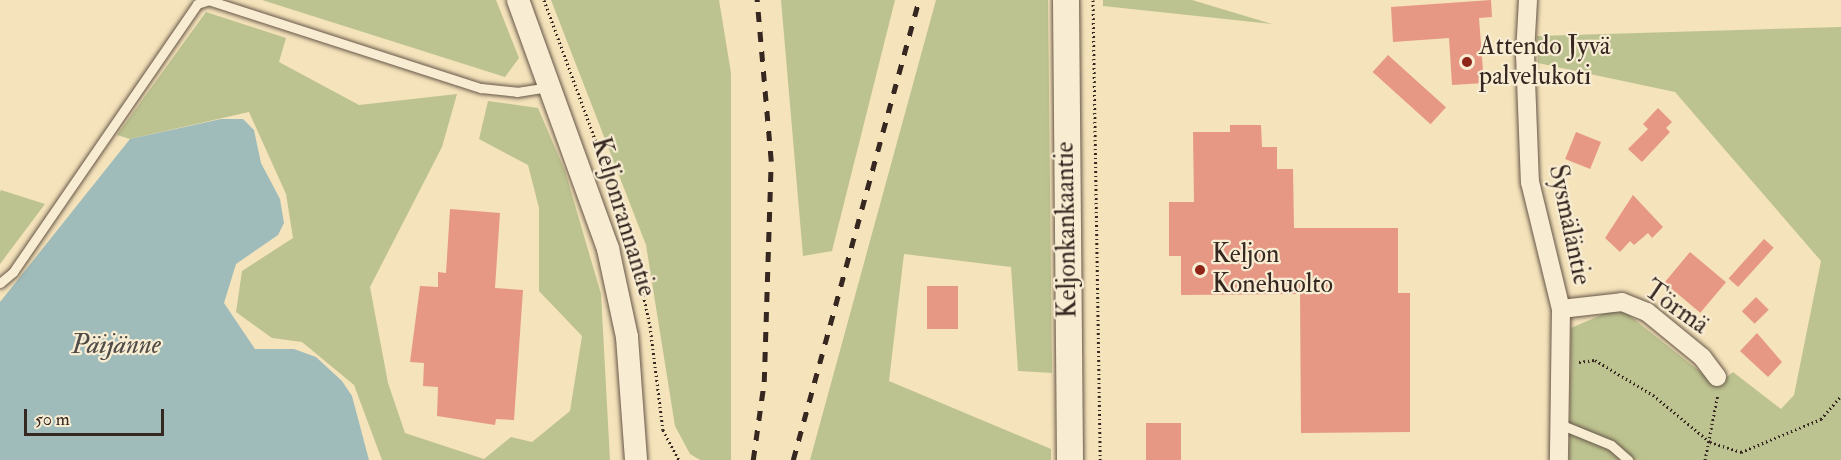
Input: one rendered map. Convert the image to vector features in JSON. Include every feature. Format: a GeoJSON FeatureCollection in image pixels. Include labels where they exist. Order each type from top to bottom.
{"type":"FeatureCollection","features":[{"type":"Feature","properties":{"kind":"main road","name":"Keljonkankaantie"},"geometry":{"type":"LineString","coordinates":[[1066,0],[1070,460]]}},
{"type":"Feature","properties":{"kind":"street","name":"Keljonrannantie"},"geometry":{"type":"LineString","coordinates":[[518,0],[552,87],[608,249],[620,299],[633,393],[636,460]]}},
{"type":"Feature","properties":{"kind":"street","name":"Sysmäläntie"},"geometry":{"type":"LineString","coordinates":[[1528,0],[1525,54],[1530,182],[1561,309],[1562,425],[1559,460]]}},
{"type":"Feature","properties":{"kind":"street","name":"Törmä"},"geometry":{"type":"LineString","coordinates":[[1561,309],[1622,302],[1647,312],[1702,357],[1717,377]]}},
{"type":"Feature","properties":{"kind":"lane"},"geometry":{"type":"LineString","coordinates":[[0,283],[13,272],[197,4],[208,0],[481,88],[518,92],[552,87]]}},
{"type":"Feature","properties":{"kind":"lane"},"geometry":{"type":"LineString","coordinates":[[1562,425],[1611,445],[1628,460]]}},
{"type":"Feature","properties":{"kind":"path"},"geometry":{"type":"LineString","coordinates":[[1092,0],[1100,460]]}},
{"type":"Feature","properties":{"kind":"path"},"geometry":{"type":"LineString","coordinates":[[1562,365],[1594,360],[1653,395],[1710,442],[1741,452],[1821,419],[1841,396]]}},
{"type":"Feature","properties":{"kind":"path"},"geometry":{"type":"LineString","coordinates":[[1705,460],[1719,397],[1717,377]]}},
{"type":"Feature","properties":{"kind":"green space"},"geometry":{"type":"Polygon","coordinates":[[[262,0],[496,0],[519,58],[505,77],[262,0]]]}},
{"type":"Feature","properties":{"kind":"green space"},"geometry":{"type":"Polygon","coordinates":[[[551,0],[719,0],[731,73],[731,460],[700,460],[690,454],[675,426],[646,245],[551,0]]]}},
{"type":"Feature","properties":{"kind":"green space"},"geometry":{"type":"Polygon","coordinates":[[[781,0],[895,0],[832,251],[803,256],[781,0]]]}},
{"type":"Feature","properties":{"kind":"green space"},"geometry":{"type":"Polygon","coordinates":[[[936,0],[1048,0],[1052,373],[1018,371],[1011,267],[904,254],[889,381],[1051,449],[1051,460],[810,460],[936,0]]]}},
{"type":"Feature","properties":{"kind":"green space"},"geometry":{"type":"Polygon","coordinates":[[[1103,0],[1192,0],[1272,24],[1103,6],[1103,0]]]}},
{"type":"Feature","properties":{"kind":"green space"},"geometry":{"type":"Polygon","coordinates":[[[206,12],[286,38],[279,62],[359,105],[457,94],[442,147],[370,287],[388,383],[405,433],[484,459],[511,437],[532,442],[570,411],[582,336],[539,291],[539,208],[528,165],[479,139],[488,101],[538,108],[565,171],[601,294],[610,460],[382,460],[354,385],[302,342],[272,338],[236,312],[242,271],[293,238],[286,194],[249,112],[130,139],[117,135],[206,12]]]}},
{"type":"Feature","properties":{"kind":"green space"},"geometry":{"type":"Polygon","coordinates":[[[1841,27],[1841,460],[1569,460],[1571,328],[1608,312],[1625,312],[1717,385],[1733,372],[1781,409],[1794,395],[1821,261],[1675,92],[1538,63],[1537,36],[1841,27]]]}},
{"type":"Feature","properties":{"kind":"green space"},"geometry":{"type":"Polygon","coordinates":[[[1,190],[45,204],[0,264],[0,192],[1,190]]]}},
{"type":"Feature","properties":{"kind":"water","name":"Päijänne"},"geometry":{"type":"Polygon","coordinates":[[[221,119],[243,119],[254,130],[261,163],[280,199],[284,223],[278,235],[236,264],[224,303],[255,349],[294,349],[316,357],[342,381],[352,396],[369,460],[0,460],[0,302],[130,139],[221,119]]]}},
{"type":"Feature","properties":{"kind":"building","name":"Attendo Jyvä palvelukoti"},"geometry":{"type":"Polygon","coordinates":[[[1491,0],[1492,17],[1479,18],[1484,83],[1452,85],[1449,38],[1393,42],[1391,7],[1491,0]]]}},
{"type":"Feature","properties":{"kind":"building"},"geometry":{"type":"Polygon","coordinates":[[[1388,55],[1446,107],[1431,124],[1373,72],[1388,55]]]}},
{"type":"Feature","properties":{"kind":"building"},"geometry":{"type":"Polygon","coordinates":[[[1658,108],[1672,122],[1666,128],[1670,132],[1642,162],[1628,149],[1648,129],[1643,124],[1658,108]]]}},
{"type":"Feature","properties":{"kind":"building"},"geometry":{"type":"Polygon","coordinates":[[[1230,125],[1261,125],[1262,147],[1277,147],[1277,169],[1293,169],[1294,228],[1398,228],[1398,293],[1410,293],[1410,432],[1301,433],[1300,294],[1181,295],[1181,256],[1169,256],[1169,202],[1194,202],[1193,132],[1230,132],[1230,125]]]}},
{"type":"Feature","properties":{"kind":"building"},"geometry":{"type":"Polygon","coordinates":[[[1576,132],[1601,142],[1590,169],[1565,159],[1576,132]]]}},
{"type":"Feature","properties":{"kind":"building"},"geometry":{"type":"Polygon","coordinates":[[[1633,195],[1663,227],[1652,238],[1648,233],[1634,245],[1630,241],[1620,252],[1605,238],[1633,195]]]}},
{"type":"Feature","properties":{"kind":"building"},"geometry":{"type":"Polygon","coordinates":[[[450,209],[500,213],[495,288],[523,290],[514,420],[496,419],[495,425],[437,416],[438,387],[423,386],[424,363],[410,362],[420,286],[438,287],[438,272],[446,273],[450,209]]]}},
{"type":"Feature","properties":{"kind":"building"},"geometry":{"type":"Polygon","coordinates":[[[1764,239],[1774,248],[1738,287],[1729,278],[1764,239]]]}},
{"type":"Feature","properties":{"kind":"building"},"geometry":{"type":"Polygon","coordinates":[[[1690,252],[1726,282],[1700,313],[1664,283],[1690,252]]]}},
{"type":"Feature","properties":{"kind":"building"},"geometry":{"type":"Polygon","coordinates":[[[927,286],[958,286],[958,329],[927,329],[927,286]]]}},
{"type":"Feature","properties":{"kind":"building"},"geometry":{"type":"Polygon","coordinates":[[[1756,297],[1769,310],[1755,324],[1742,311],[1756,297]]]}},
{"type":"Feature","properties":{"kind":"building"},"geometry":{"type":"Polygon","coordinates":[[[1757,333],[1782,362],[1768,377],[1740,351],[1757,333]]]}},
{"type":"Feature","properties":{"kind":"building"},"geometry":{"type":"Polygon","coordinates":[[[1146,423],[1181,423],[1181,460],[1146,460],[1146,423]]]}},
{"type":"Feature","properties":{"kind":"railway"},"geometry":{"type":"LineString","coordinates":[[753,460],[764,382],[771,161],[757,0]]}},
{"type":"Feature","properties":{"kind":"railway"},"geometry":{"type":"LineString","coordinates":[[793,460],[919,0]]}},
{"type":"Feature","properties":{"kind":"place","name":"Attendo Jyvä palvelukoti"},"geometry":{"type":"Point","coordinates":[1467,62]}},
{"type":"Feature","properties":{"kind":"place","name":"Keljon Konehuolto"},"geometry":{"type":"Point","coordinates":[1200,270]}}]}
